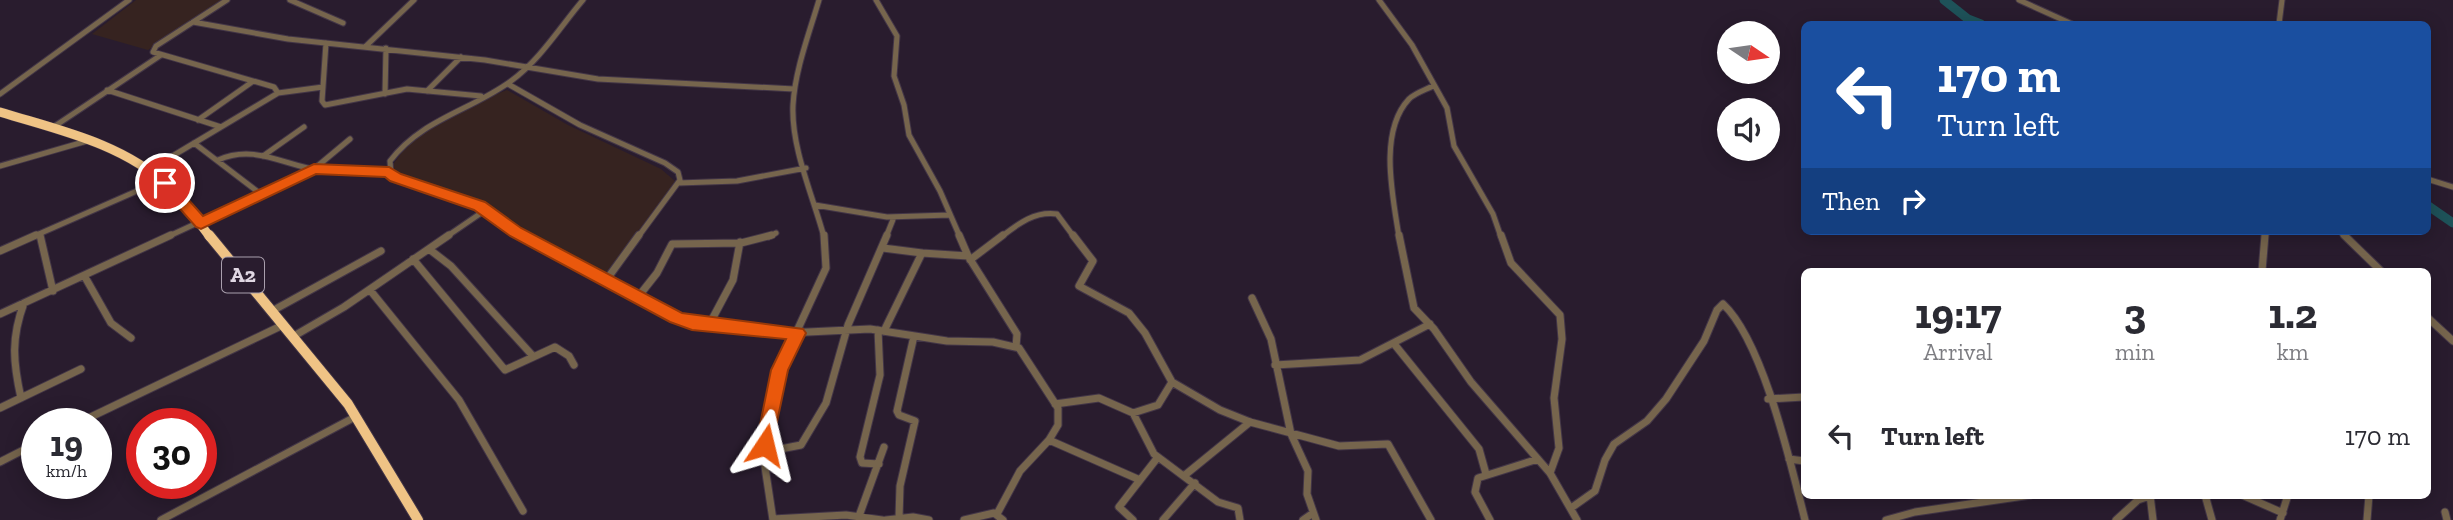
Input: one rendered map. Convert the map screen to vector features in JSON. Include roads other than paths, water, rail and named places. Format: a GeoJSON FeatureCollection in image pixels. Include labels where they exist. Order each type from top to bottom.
{"type":"FeatureCollection","features":[{"type":"Feature","properties":{"kind":"highway","name":"A2"},"geometry":{"type":"LineString","coordinates":[[2,113],[89,140],[149,170],[162,180],[285,324],[355,417],[418,520]]}},
{"type":"Feature","properties":{"kind":"street"},"geometry":{"type":"LineString","coordinates":[[0,94],[129,0]]}},
{"type":"Feature","properties":{"kind":"street"},"geometry":{"type":"LineString","coordinates":[[227,0],[153,49],[153,52],[274,88],[278,93]]}},
{"type":"Feature","properties":{"kind":"street"},"geometry":{"type":"LineString","coordinates":[[290,0],[343,23]]}},
{"type":"Feature","properties":{"kind":"street"},"geometry":{"type":"LineString","coordinates":[[366,46],[414,0]]}},
{"type":"Feature","properties":{"kind":"street"},"geometry":{"type":"LineString","coordinates":[[389,172],[392,158],[410,138],[508,83],[583,0]]}},
{"type":"Feature","properties":{"kind":"street"},"geometry":{"type":"LineString","coordinates":[[819,0],[794,89],[794,121],[827,246],[827,268],[776,383],[765,452],[767,493],[773,520],[859,516],[884,520],[929,520]]}},
{"type":"Feature","properties":{"kind":"street"},"geometry":{"type":"LineString","coordinates":[[876,0],[897,36],[894,76],[905,108],[909,135],[969,258],[1017,334],[1016,347]]}},
{"type":"Feature","properties":{"kind":"street"},"geometry":{"type":"LineString","coordinates":[[1379,0],[1412,45],[1447,108],[1456,152],[1493,214],[1511,263],[1560,315],[1562,350],[1554,398],[1558,457],[1550,473]]}},
{"type":"Feature","properties":{"kind":"street"},"geometry":{"type":"LineString","coordinates":[[2019,0],[2065,21]]}},
{"type":"Feature","properties":{"kind":"street"},"geometry":{"type":"LineString","coordinates":[[2279,21],[2282,0]]}},
{"type":"Feature","properties":{"kind":"street"},"geometry":{"type":"LineString","coordinates":[[193,22],[227,30],[461,57],[626,82],[794,89]]}},
{"type":"Feature","properties":{"kind":"street"},"geometry":{"type":"LineString","coordinates":[[326,43],[322,101],[326,106],[407,89],[481,96]]}},
{"type":"Feature","properties":{"kind":"street"},"geometry":{"type":"LineString","coordinates":[[385,94],[386,48]]}},
{"type":"Feature","properties":{"kind":"street"},"geometry":{"type":"LineString","coordinates":[[52,128],[161,55]]}},
{"type":"Feature","properties":{"kind":"street"},"geometry":{"type":"LineString","coordinates":[[427,91],[461,57]]}},
{"type":"Feature","properties":{"kind":"street"},"geometry":{"type":"LineString","coordinates":[[198,120],[252,82]]}},
{"type":"Feature","properties":{"kind":"street"},"geometry":{"type":"LineString","coordinates":[[508,83],[580,125],[670,165],[678,173],[678,183],[607,279]]}},
{"type":"Feature","properties":{"kind":"street"},"geometry":{"type":"LineString","coordinates":[[149,170],[278,93],[323,86]]}},
{"type":"Feature","properties":{"kind":"street"},"geometry":{"type":"LineString","coordinates":[[1433,86],[1411,97],[1401,110],[1388,163],[1408,290],[1414,308],[1430,324],[1471,382],[1550,473],[1577,520]]}},
{"type":"Feature","properties":{"kind":"street"},"geometry":{"type":"LineString","coordinates":[[107,90],[222,128]]}},
{"type":"Feature","properties":{"kind":"street"},"geometry":{"type":"LineString","coordinates":[[263,156],[304,127]]}},
{"type":"Feature","properties":{"kind":"street"},"geometry":{"type":"LineString","coordinates":[[0,314],[314,169],[350,139]]}},
{"type":"Feature","properties":{"kind":"street"},"geometry":{"type":"LineString","coordinates":[[0,166],[89,140]]}},
{"type":"Feature","properties":{"kind":"street"},"geometry":{"type":"LineString","coordinates":[[194,143],[262,195]]}},
{"type":"Feature","properties":{"kind":"street"},"geometry":{"type":"LineString","coordinates":[[218,160],[233,151],[314,169],[389,172],[400,180],[460,197],[557,256],[607,279],[676,318],[709,325],[797,333],[881,331],[1016,347],[1029,359],[1055,404],[1058,425],[1049,440],[1020,471],[1000,517],[964,520]]}},
{"type":"Feature","properties":{"kind":"street"},"geometry":{"type":"LineString","coordinates":[[678,183],[737,181],[806,168]]}},
{"type":"Feature","properties":{"kind":"street"},"geometry":{"type":"LineString","coordinates":[[0,251],[162,180]]}},
{"type":"Feature","properties":{"kind":"street"},"geometry":{"type":"LineString","coordinates":[[2431,180],[2453,187]]}},
{"type":"Feature","properties":{"kind":"street"},"geometry":{"type":"LineString","coordinates":[[816,205],[894,217],[950,215]]}},
{"type":"Feature","properties":{"kind":"street"},"geometry":{"type":"LineString","coordinates":[[294,336],[370,290],[484,211]]}},
{"type":"Feature","properties":{"kind":"street"},"geometry":{"type":"LineString","coordinates":[[883,248],[969,258],[1020,224],[1048,212],[1057,214],[1093,261],[1079,286],[1133,316],[1172,382],[1220,410],[1250,422],[1344,446],[1388,444],[1431,520]]}},
{"type":"Feature","properties":{"kind":"street"},"geometry":{"type":"LineString","coordinates":[[765,452],[798,446],[811,432],[828,399],[846,331],[894,217]]}},
{"type":"Feature","properties":{"kind":"street"},"geometry":{"type":"LineString","coordinates":[[638,298],[657,273],[670,245],[740,242],[768,238],[776,233]]}},
{"type":"Feature","properties":{"kind":"street"},"geometry":{"type":"LineString","coordinates":[[40,235],[53,291]]}},
{"type":"Feature","properties":{"kind":"street"},"geometry":{"type":"LineString","coordinates":[[2262,268],[2265,235]]}},
{"type":"Feature","properties":{"kind":"street"},"geometry":{"type":"LineString","coordinates":[[2344,235],[2378,268]]}},
{"type":"Feature","properties":{"kind":"street"},"geometry":{"type":"LineString","coordinates":[[709,325],[733,280],[740,242]]}},
{"type":"Feature","properties":{"kind":"street"},"geometry":{"type":"LineString","coordinates":[[429,249],[451,266],[480,301],[532,355]]}},
{"type":"Feature","properties":{"kind":"street"},"geometry":{"type":"LineString","coordinates":[[272,312],[381,251]]}},
{"type":"Feature","properties":{"kind":"street"},"geometry":{"type":"LineString","coordinates":[[879,464],[862,463],[860,457],[865,425],[880,376],[881,331],[922,253]]}},
{"type":"Feature","properties":{"kind":"street"},"geometry":{"type":"LineString","coordinates":[[413,259],[500,367],[505,370],[532,355],[558,347],[574,365]]}},
{"type":"Feature","properties":{"kind":"street"},"geometry":{"type":"LineString","coordinates":[[85,276],[111,323],[131,338]]}},
{"type":"Feature","properties":{"kind":"street"},"geometry":{"type":"LineString","coordinates":[[370,290],[459,400],[523,511]]}},
{"type":"Feature","properties":{"kind":"street"},"geometry":{"type":"LineString","coordinates":[[1252,298],[1270,339],[1292,434],[1308,471],[1307,494],[1315,517],[1303,520]]}},
{"type":"Feature","properties":{"kind":"street"},"geometry":{"type":"LineString","coordinates":[[21,398],[10,350],[15,324],[24,303]]}},
{"type":"Feature","properties":{"kind":"street"},"geometry":{"type":"LineString","coordinates":[[1571,508],[1598,491],[1603,464],[1615,443],[1658,410],[1707,337],[1719,305],[1731,306],[1753,350],[1789,459],[1805,520]]}},
{"type":"Feature","properties":{"kind":"street"},"geometry":{"type":"LineString","coordinates":[[2431,321],[2453,341]]}},
{"type":"Feature","properties":{"kind":"street"},"geometry":{"type":"LineString","coordinates":[[109,408],[285,324]]}},
{"type":"Feature","properties":{"kind":"street"},"geometry":{"type":"LineString","coordinates":[[1275,365],[1354,361],[1395,345],[1430,324]]}},
{"type":"Feature","properties":{"kind":"street"},"geometry":{"type":"LineString","coordinates":[[899,518],[900,486],[915,421],[899,415],[897,411],[914,336]]}},
{"type":"Feature","properties":{"kind":"street"},"geometry":{"type":"LineString","coordinates":[[1395,345],[1479,449],[1486,474]]}},
{"type":"Feature","properties":{"kind":"street"},"geometry":{"type":"LineString","coordinates":[[0,408],[81,369]]}},
{"type":"Feature","properties":{"kind":"street"},"geometry":{"type":"LineString","coordinates":[[1055,404],[1099,398],[1133,412],[1158,405],[1172,382]]}},
{"type":"Feature","properties":{"kind":"street"},"geometry":{"type":"LineString","coordinates":[[1768,399],[1801,397]]}},
{"type":"Feature","properties":{"kind":"street"},"geometry":{"type":"LineString","coordinates":[[1133,412],[1157,457],[1185,475],[1218,502],[1238,508],[1240,520]]}},
{"type":"Feature","properties":{"kind":"street"},"geometry":{"type":"LineString","coordinates":[[161,520],[355,417]]}},
{"type":"Feature","properties":{"kind":"street"},"geometry":{"type":"LineString","coordinates":[[1185,475],[1250,422]]}},
{"type":"Feature","properties":{"kind":"street"},"geometry":{"type":"LineString","coordinates":[[1049,440],[1140,480]]}},
{"type":"Feature","properties":{"kind":"street"},"geometry":{"type":"LineString","coordinates":[[859,516],[884,447]]}},
{"type":"Feature","properties":{"kind":"street"},"geometry":{"type":"LineString","coordinates":[[0,462],[21,451]]}},
{"type":"Feature","properties":{"kind":"street"},"geometry":{"type":"LineString","coordinates":[[1133,520],[1119,507],[1157,457]]}},
{"type":"Feature","properties":{"kind":"street"},"geometry":{"type":"LineString","coordinates":[[1490,520],[1474,489],[1478,478],[1538,459]]}},
{"type":"Feature","properties":{"kind":"street"},"geometry":{"type":"LineString","coordinates":[[1789,459],[1801,461]]}},
{"type":"Feature","properties":{"kind":"street"},"geometry":{"type":"LineString","coordinates":[[1163,520],[1195,483]]}},
{"type":"Feature","properties":{"kind":"street"},"geometry":{"type":"LineString","coordinates":[[1886,520],[1989,499]]}},
{"type":"Feature","properties":{"kind":"street"},"geometry":{"type":"LineString","coordinates":[[2116,520],[2141,499]]}},
{"type":"Feature","properties":{"kind":"street"},"geometry":{"type":"LineString","coordinates":[[2150,499],[2153,520]]}},
{"type":"Feature","properties":{"kind":"street"},"geometry":{"type":"LineString","coordinates":[[2206,499],[2212,520]]}},
{"type":"Feature","properties":{"kind":"street"},"geometry":{"type":"LineString","coordinates":[[2250,499],[2282,516],[2287,499]]}},
{"type":"Feature","properties":{"kind":"street"},"geometry":{"type":"LineString","coordinates":[[2367,520],[2369,499]]}},
{"type":"Feature","properties":{"kind":"waterway"},"geometry":{"type":"LineString","coordinates":[[1944,0],[1973,21]]}},
{"type":"Feature","properties":{"kind":"waterway"},"geometry":{"type":"LineString","coordinates":[[2431,208],[2453,223]]}}]}
